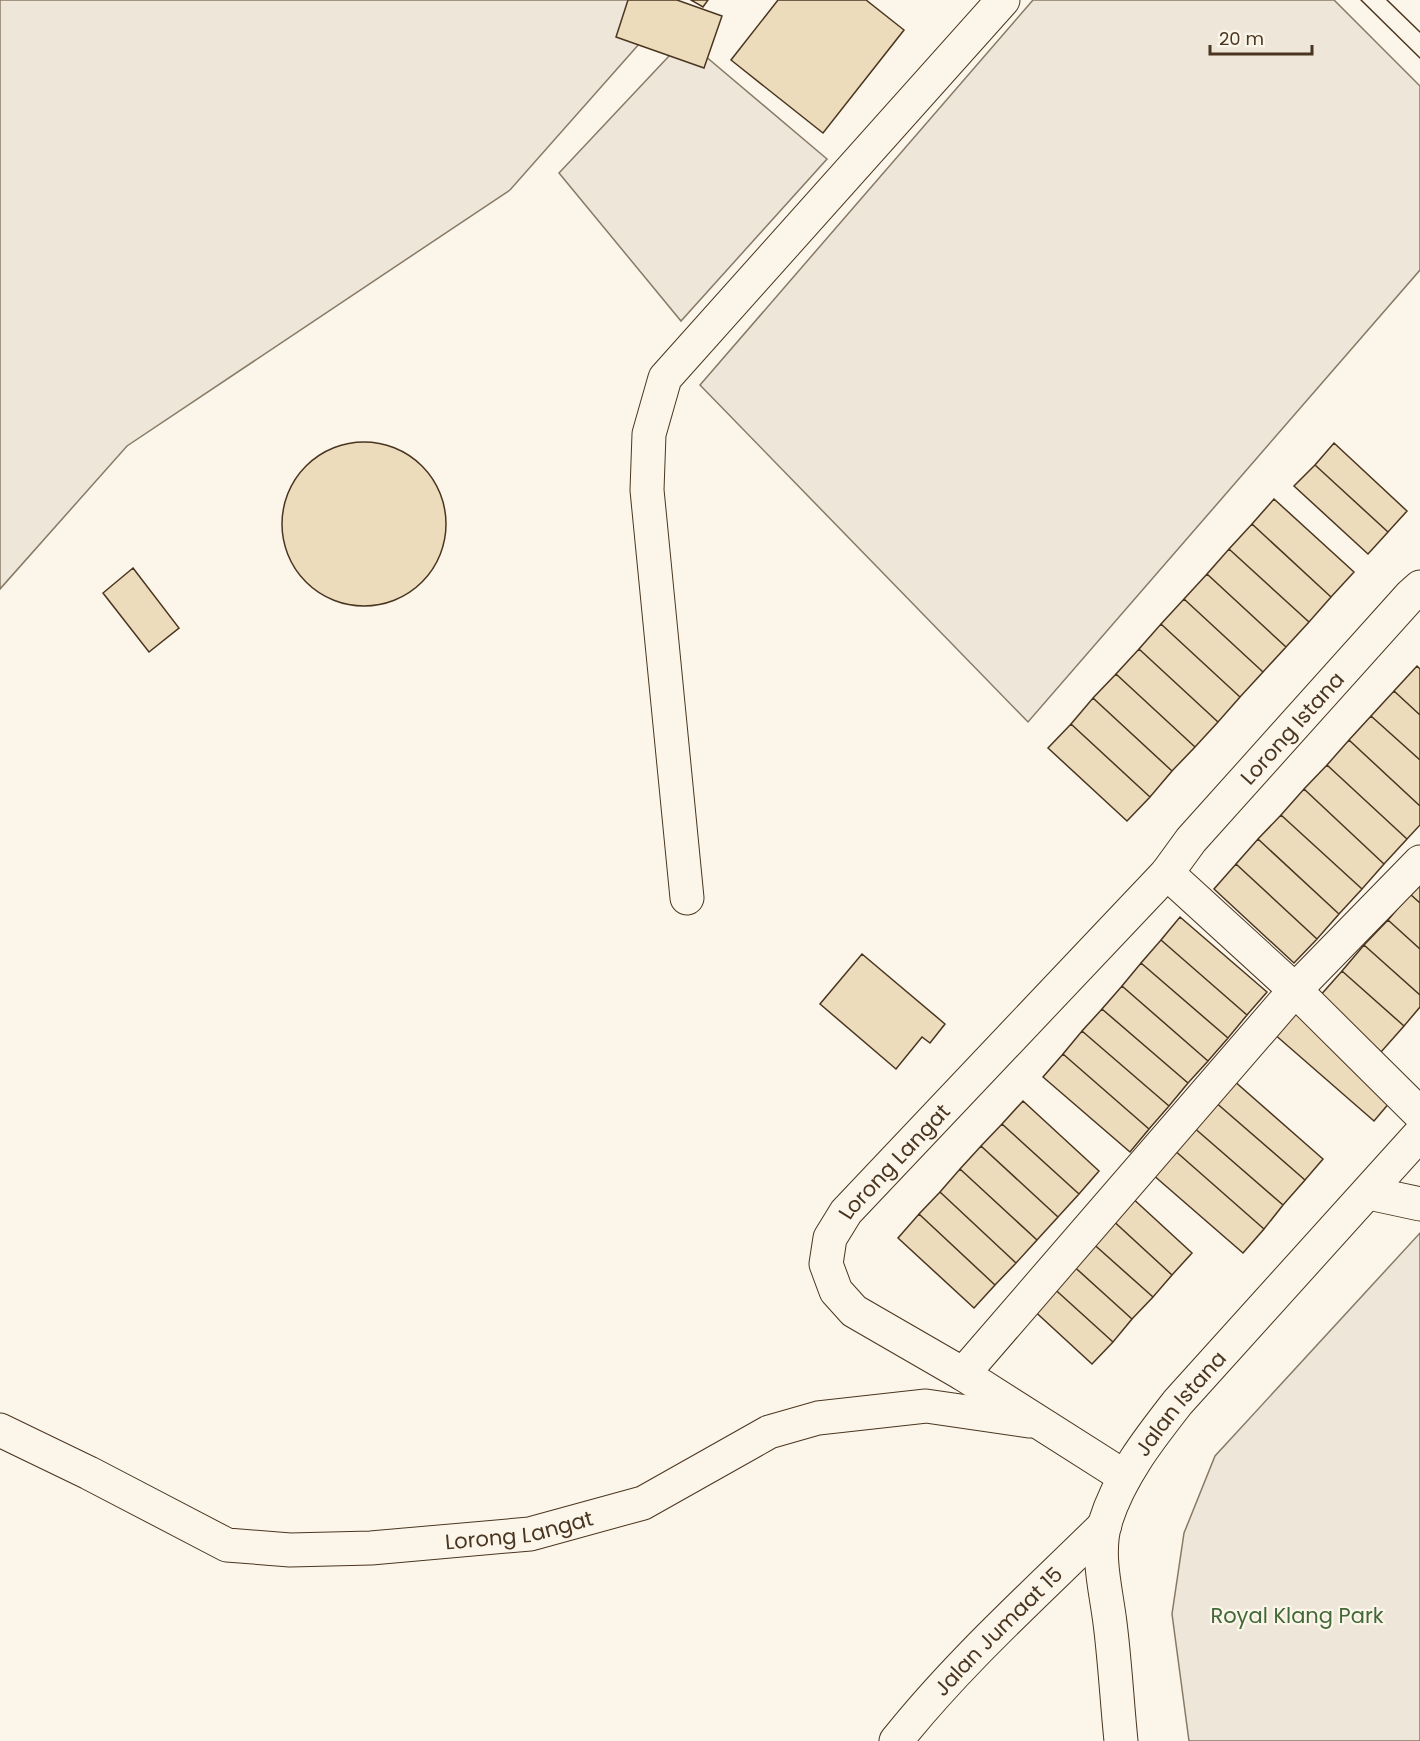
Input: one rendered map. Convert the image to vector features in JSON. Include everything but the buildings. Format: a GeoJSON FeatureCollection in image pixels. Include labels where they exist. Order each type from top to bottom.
{"type":"FeatureCollection","features":[{"type":"Feature","properties":{"kind":"street"},"geometry":{"type":"LineString","coordinates":[[687,898],[647,490],[649,435],[665,378],[1003,0]]}},
{"type":"Feature","properties":{"kind":"street","name":"Lorong Istana"},"geometry":{"type":"LineString","coordinates":[[1167,873],[1191,840],[1417,596]]}},
{"type":"Feature","properties":{"kind":"street"},"geometry":{"type":"LineString","coordinates":[[963,1374],[1295,990],[1420,862]]}},
{"type":"Feature","properties":{"kind":"street"},"geometry":{"type":"LineString","coordinates":[[1167,873],[1414,1095]]}},
{"type":"Feature","properties":{"kind":"street","name":"Lorong Langat"},"geometry":{"type":"LineString","coordinates":[[1125,1477],[963,1374],[854,1311],[836,1291],[826,1264],[830,1238],[846,1212],[1167,873]]}},
{"type":"Feature","properties":{"kind":"street","name":"Jalan Istana"},"geometry":{"type":"LineString","coordinates":[[1121,1741],[1101,1558],[1105,1524],[1125,1477],[1145,1444],[1178,1402],[1420,1134]]}},
{"type":"Feature","properties":{"kind":"street"},"geometry":{"type":"LineString","coordinates":[[1369,1193],[1420,1204]]}},
{"type":"Feature","properties":{"kind":"street","name":"Lorong Langat"},"geometry":{"type":"LineString","coordinates":[[0,1430],[89,1473],[227,1545],[290,1550],[371,1548],[530,1534],[643,1503],[769,1432],[818,1418],[926,1406],[1040,1422]]}},
{"type":"Feature","properties":{"kind":"street","name":"Jalan Jumaat 15"},"geometry":{"type":"LineString","coordinates":[[896,1741],[918,1714],[1008,1619],[1105,1524]]}},
{"type":"Feature","properties":{"kind":"green space"},"geometry":{"type":"Polygon","coordinates":[[[0,0],[678,0],[510,190],[127,446],[0,589],[0,0]]]}},
{"type":"Feature","properties":{"kind":"green space"},"geometry":{"type":"Polygon","coordinates":[[[1033,0],[1334,0],[1420,86],[1420,270],[1028,722],[700,385],[1033,0]]]}},
{"type":"Feature","properties":{"kind":"green space"},"geometry":{"type":"Polygon","coordinates":[[[685,39],[827,159],[681,321],[559,173],[685,39]]]}},
{"type":"Feature","properties":{"kind":"green space","name":"Royal Klang Park"},"geometry":{"type":"Polygon","coordinates":[[[1420,1233],[1420,1741],[1189,1741],[1172,1614],[1184,1533],[1215,1456],[1420,1233]]]}},
{"type":"Feature","properties":{"kind":"tram line"},"geometry":{"type":"LineString","coordinates":[[1361,0],[1420,58]]}},
{"type":"Feature","properties":{"kind":"tram line"},"geometry":{"type":"LineString","coordinates":[[1387,0],[1420,32]]}}]}
